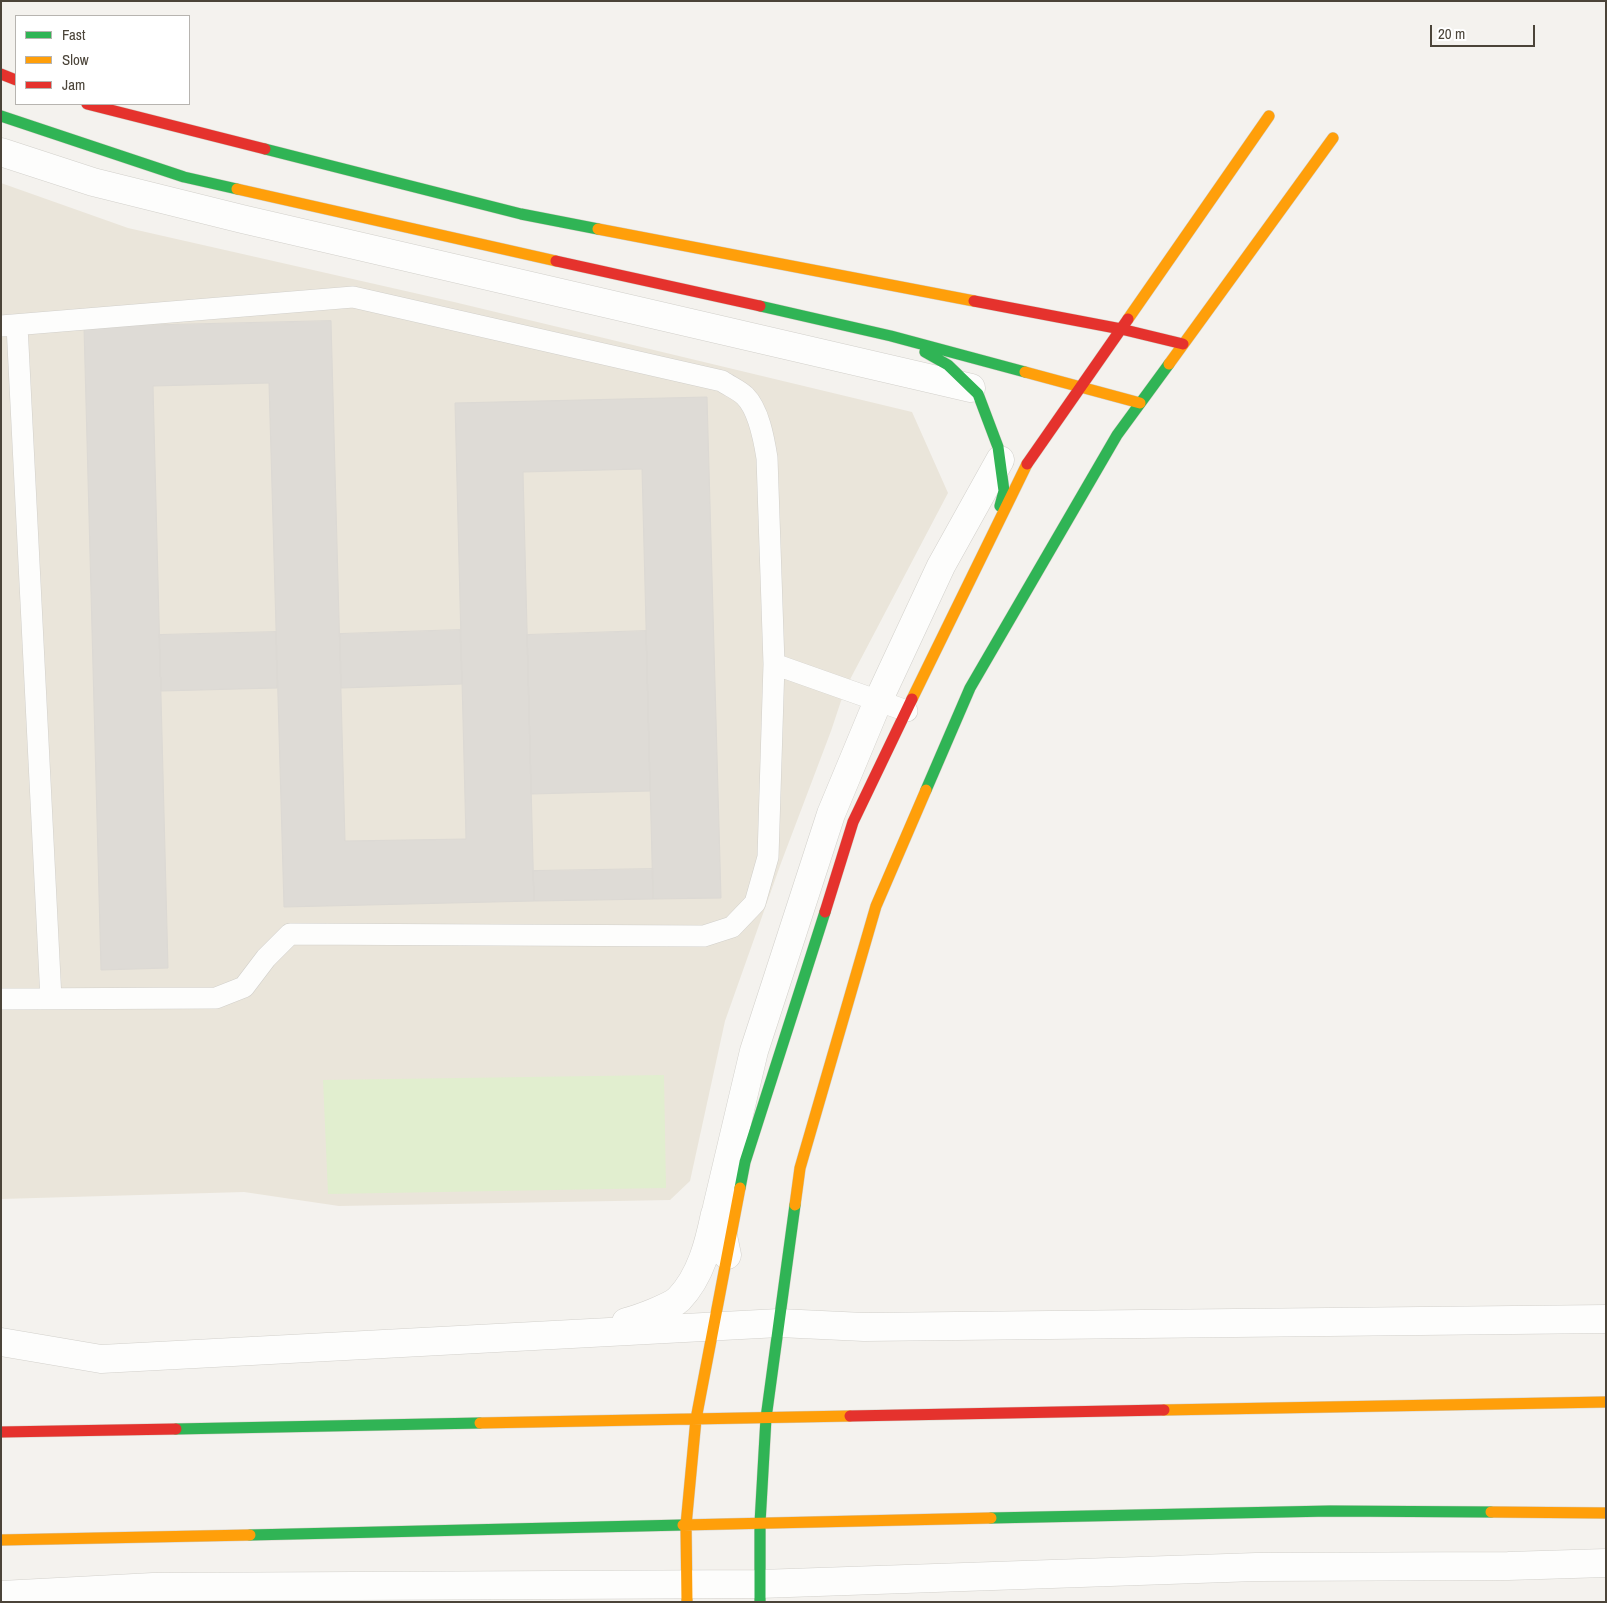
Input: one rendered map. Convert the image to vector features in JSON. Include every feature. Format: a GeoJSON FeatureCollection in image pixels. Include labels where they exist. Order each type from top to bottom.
{"type":"FeatureCollection","features":[{"type":"Feature","properties":{"kind":"street"},"geometry":{"type":"LineString","coordinates":[[1,74],[15,80]]}},
{"type":"Feature","properties":{"kind":"street"},"geometry":{"type":"LineString","coordinates":[[91,105],[521,214],[1121,329],[1183,344]]}},
{"type":"Feature","properties":{"kind":"street"},"geometry":{"type":"LineString","coordinates":[[1,116],[184,177],[907,341],[1140,403]]}},
{"type":"Feature","properties":{"kind":"street"},"geometry":{"type":"LineString","coordinates":[[687,1593],[686,1525],[696,1419],[745,1162],[853,822],[1023,470],[1269,116]]}},
{"type":"Feature","properties":{"kind":"street"},"geometry":{"type":"LineString","coordinates":[[760,1593],[760,1523],[766,1418],[800,1168],[876,906],[970,688],[1117,434],[1333,138]]}},
{"type":"Feature","properties":{"kind":"street"},"geometry":{"type":"LineString","coordinates":[[1,152],[94,182],[233,217],[971,388]]}},
{"type":"Feature","properties":{"kind":"street"},"geometry":{"type":"LineString","coordinates":[[907,341],[948,365],[978,394],[998,446],[1004,491],[995,528]]}},
{"type":"Feature","properties":{"kind":"street"},"geometry":{"type":"LineString","coordinates":[[588,1332],[639,1319],[678,1300],[691,1282],[707,1249],[757,1042],[831,814],[878,701],[941,566],[1000,460]]}},
{"type":"Feature","properties":{"kind":"street"},"geometry":{"type":"LineString","coordinates":[[717,1208],[727,1254]]}},
{"type":"Feature","properties":{"kind":"street"},"geometry":{"type":"LineString","coordinates":[[1,1342],[101,1359],[778,1323],[864,1327],[1606,1319]]}},
{"type":"Feature","properties":{"kind":"street"},"geometry":{"type":"LineString","coordinates":[[1,1432],[1606,1402]]}},
{"type":"Feature","properties":{"kind":"street"},"geometry":{"type":"LineString","coordinates":[[2,1540],[1330,1511],[1606,1513]]}},
{"type":"Feature","properties":{"kind":"street"},"geometry":{"type":"LineString","coordinates":[[1,1595],[153,1587],[524,1584],[687,1593],[760,1593],[1256,1567],[1498,1566],[1606,1563]]}},
{"type":"Feature","properties":{"kind":"lane"},"geometry":{"type":"LineString","coordinates":[[1,999],[216,998],[244,987],[266,958],[290,934],[704,936],[732,927],[754,903],[768,856],[774,664],[767,458],[757,416],[745,396],[722,381],[353,297],[9,325],[51,998]]}},
{"type":"Feature","properties":{"kind":"lane"},"geometry":{"type":"LineString","coordinates":[[774,664],[907,711]]}},
{"type":"Feature","properties":{"kind":"shaded area"},"geometry":{"type":"Polygon","coordinates":[[[1,183],[128,228],[454,302],[912,412],[948,493],[845,689],[725,1021],[690,1181],[670,1200],[339,1206],[244,1192],[1,1199],[1,183]]]}},
{"type":"Feature","properties":{"kind":"green space"},"geometry":{"type":"Polygon","coordinates":[[[664,1075],[666,1188],[328,1194],[323,1080],[664,1075]]]}},
{"type":"Feature","properties":{"kind":"building"},"geometry":{"type":"Polygon","coordinates":[[[331,321],[345,841],[466,839],[455,403],[707,397],[721,898],[653,899],[642,469],[523,472],[534,901],[284,907],[269,383],[153,386],[168,968],[101,970],[84,327],[331,321]]]}},
{"type":"Feature","properties":{"kind":"building"},"geometry":{"type":"Polygon","coordinates":[[[460,630],[462,684],[341,688],[340,634],[460,630]]]}},
{"type":"Feature","properties":{"kind":"building"},"geometry":{"type":"Polygon","coordinates":[[[646,631],[650,791],[531,794],[527,635],[646,631]]]}},
{"type":"Feature","properties":{"kind":"building"},"geometry":{"type":"Polygon","coordinates":[[[276,632],[277,688],[161,691],[159,635],[276,632]]]}},
{"type":"Feature","properties":{"kind":"building"},"geometry":{"type":"Polygon","coordinates":[[[653,869],[653,899],[534,901],[533,871],[653,869]]]}},
{"type":"Feature","properties":{"kind":"traffic: fast"},"geometry":{"type":"LineString","coordinates":[[1,116],[184,177],[237,189]]}},
{"type":"Feature","properties":{"kind":"traffic: fast"},"geometry":{"type":"LineString","coordinates":[[265,149],[521,214],[598,229]]}},
{"type":"Feature","properties":{"kind":"traffic: fast"},"geometry":{"type":"LineString","coordinates":[[760,306],[891,336],[1025,372]]}},
{"type":"Feature","properties":{"kind":"traffic: fast"},"geometry":{"type":"LineString","coordinates":[[925,352],[948,365],[978,394],[998,447],[1004,491],[1000,506]]}},
{"type":"Feature","properties":{"kind":"traffic: fast"},"geometry":{"type":"LineString","coordinates":[[926,790],[970,688],[1117,435],[1169,364]]}},
{"type":"Feature","properties":{"kind":"traffic: fast"},"geometry":{"type":"LineString","coordinates":[[740,1188],[745,1162],[825,912]]}},
{"type":"Feature","properties":{"kind":"traffic: fast"},"geometry":{"type":"LineString","coordinates":[[760,1602],[760,1523],[766,1418],[795,1205]]}},
{"type":"Feature","properties":{"kind":"traffic: fast"},"geometry":{"type":"LineString","coordinates":[[176,1429],[480,1423]]}},
{"type":"Feature","properties":{"kind":"traffic: fast"},"geometry":{"type":"LineString","coordinates":[[991,1518],[1330,1511],[1491,1512]]}},
{"type":"Feature","properties":{"kind":"traffic: fast"},"geometry":{"type":"LineString","coordinates":[[250,1535],[683,1525]]}},
{"type":"Feature","properties":{"kind":"traffic: slow"},"geometry":{"type":"LineString","coordinates":[[1128,319],[1269,116]]}},
{"type":"Feature","properties":{"kind":"traffic: slow"},"geometry":{"type":"LineString","coordinates":[[1169,364],[1333,138]]}},
{"type":"Feature","properties":{"kind":"traffic: slow"},"geometry":{"type":"LineString","coordinates":[[237,189],[556,261]]}},
{"type":"Feature","properties":{"kind":"traffic: slow"},"geometry":{"type":"LineString","coordinates":[[598,229],[974,301]]}},
{"type":"Feature","properties":{"kind":"traffic: slow"},"geometry":{"type":"LineString","coordinates":[[1025,372],[1140,403]]}},
{"type":"Feature","properties":{"kind":"traffic: slow"},"geometry":{"type":"LineString","coordinates":[[912,699],[1027,464]]}},
{"type":"Feature","properties":{"kind":"traffic: slow"},"geometry":{"type":"LineString","coordinates":[[795,1205],[800,1168],[876,906],[926,790]]}},
{"type":"Feature","properties":{"kind":"traffic: slow"},"geometry":{"type":"LineString","coordinates":[[687,1602],[686,1525],[696,1419],[740,1188]]}},
{"type":"Feature","properties":{"kind":"traffic: slow"},"geometry":{"type":"LineString","coordinates":[[1164,1410],[1606,1402]]}},
{"type":"Feature","properties":{"kind":"traffic: slow"},"geometry":{"type":"LineString","coordinates":[[480,1423],[850,1416]]}},
{"type":"Feature","properties":{"kind":"traffic: slow"},"geometry":{"type":"LineString","coordinates":[[1491,1512],[1606,1513]]}},
{"type":"Feature","properties":{"kind":"traffic: slow"},"geometry":{"type":"LineString","coordinates":[[683,1525],[991,1518]]}},
{"type":"Feature","properties":{"kind":"traffic: slow"},"geometry":{"type":"LineString","coordinates":[[1,1540],[250,1535]]}},
{"type":"Feature","properties":{"kind":"traffic: jam"},"geometry":{"type":"LineString","coordinates":[[1,74],[15,80]]}},
{"type":"Feature","properties":{"kind":"traffic: jam"},"geometry":{"type":"LineString","coordinates":[[91,105],[265,149]]}},
{"type":"Feature","properties":{"kind":"traffic: jam"},"geometry":{"type":"LineString","coordinates":[[556,261],[760,306]]}},
{"type":"Feature","properties":{"kind":"traffic: jam"},"geometry":{"type":"LineString","coordinates":[[974,301],[1121,329],[1183,344]]}},
{"type":"Feature","properties":{"kind":"traffic: jam"},"geometry":{"type":"LineString","coordinates":[[1027,464],[1128,319]]}},
{"type":"Feature","properties":{"kind":"traffic: jam"},"geometry":{"type":"LineString","coordinates":[[825,912],[853,822],[912,699]]}},
{"type":"Feature","properties":{"kind":"traffic: jam"},"geometry":{"type":"LineString","coordinates":[[850,1416],[1164,1410]]}},
{"type":"Feature","properties":{"kind":"traffic: jam"},"geometry":{"type":"LineString","coordinates":[[1,1432],[176,1429]]}}]}
